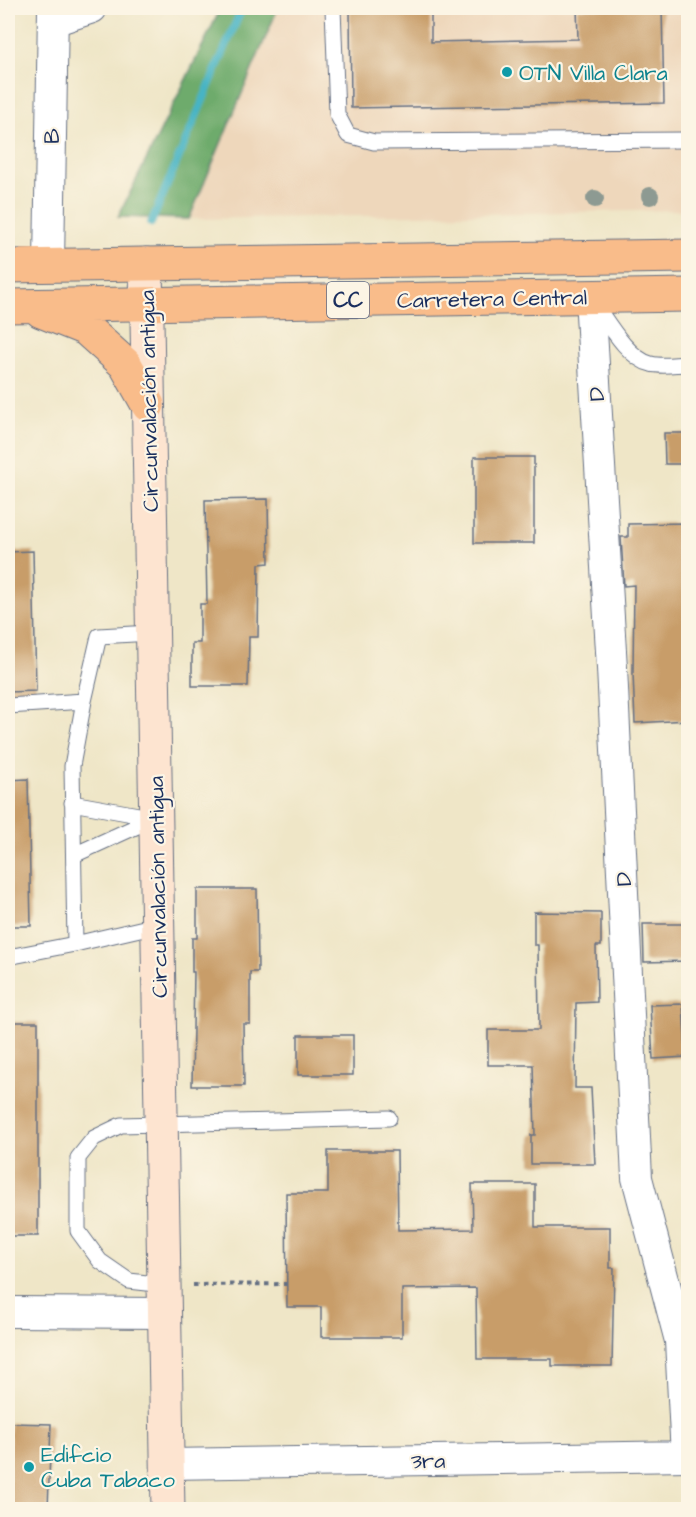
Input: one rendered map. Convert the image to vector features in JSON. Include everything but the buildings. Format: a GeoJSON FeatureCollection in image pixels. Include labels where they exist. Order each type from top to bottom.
{"type":"FeatureCollection","features":[{"type":"Feature","properties":{"kind":"main road","name":"Carretera Central"},"geometry":{"type":"LineString","coordinates":[[8,266],[688,256]]}},
{"type":"Feature","properties":{"kind":"main road","name":"Carretera Central"},"geometry":{"type":"LineString","coordinates":[[16,305],[688,295]]}},
{"type":"Feature","properties":{"kind":"main road"},"geometry":{"type":"LineString","coordinates":[[16,305],[86,329],[125,364],[148,405]]}},
{"type":"Feature","properties":{"kind":"street"},"geometry":{"type":"LineString","coordinates":[[53,14],[92,8]]}},
{"type":"Feature","properties":{"kind":"street","name":"B"},"geometry":{"type":"LineString","coordinates":[[49,265],[53,14]]}},
{"type":"Feature","properties":{"kind":"street","name":"Circunvalación antigua"},"geometry":{"type":"LineString","coordinates":[[146,264],[168,1509]]}},
{"type":"Feature","properties":{"kind":"street","name":"D"},"geometry":{"type":"LineString","coordinates":[[590,297],[612,668],[637,1178],[680,1341],[687,1456]]}},
{"type":"Feature","properties":{"kind":"street"},"geometry":{"type":"LineString","coordinates":[[8,1312],[165,1299]]}},
{"type":"Feature","properties":{"kind":"street","name":"3ra"},"geometry":{"type":"LineString","coordinates":[[168,1464],[687,1456]]}},
{"type":"Feature","properties":{"kind":"lane"},"geometry":{"type":"LineString","coordinates":[[333,8],[337,114],[348,135],[374,142],[688,140]]}},
{"type":"Feature","properties":{"kind":"lane"},"geometry":{"type":"LineString","coordinates":[[590,297],[630,352],[639,359],[651,364],[688,364]]}},
{"type":"Feature","properties":{"kind":"lane"},"geometry":{"type":"LineString","coordinates":[[75,944],[72,766],[99,636],[151,633]]}},
{"type":"Feature","properties":{"kind":"lane"},"geometry":{"type":"LineString","coordinates":[[8,706],[84,701]]}},
{"type":"Feature","properties":{"kind":"lane"},"geometry":{"type":"LineString","coordinates":[[72,803],[155,818]]}},
{"type":"Feature","properties":{"kind":"lane"},"geometry":{"type":"LineString","coordinates":[[74,855],[155,818]]}},
{"type":"Feature","properties":{"kind":"lane"},"geometry":{"type":"LineString","coordinates":[[8,957],[157,925]]}},
{"type":"Feature","properties":{"kind":"lane"},"geometry":{"type":"LineString","coordinates":[[165,1299],[129,1281],[100,1261],[78,1231],[78,1158],[94,1138],[121,1125],[389,1118]]}},
{"type":"Feature","properties":{"kind":"path"},"geometry":{"type":"LineString","coordinates":[[165,1299],[287,1284]]}},
{"type":"Feature","properties":{"kind":"shaded area"},"geometry":{"type":"Polygon","coordinates":[[[278,8],[688,8],[688,210],[189,219],[278,8]]]}},
{"type":"Feature","properties":{"kind":"green space"},"geometry":{"type":"Polygon","coordinates":[[[221,8],[278,8],[189,219],[118,217],[221,8]]]}},
{"type":"Feature","properties":{"kind":"waterway"},"geometry":{"type":"LineString","coordinates":[[151,223],[242,8]]}},
{"type":"Feature","properties":{"kind":"place","name":"OTN Villa Clara"},"geometry":{"type":"Point","coordinates":[507,72]}},
{"type":"Feature","properties":{"kind":"place","name":"Edifcio Cuba Tabaco"},"geometry":{"type":"Point","coordinates":[29,1467]}}]}
